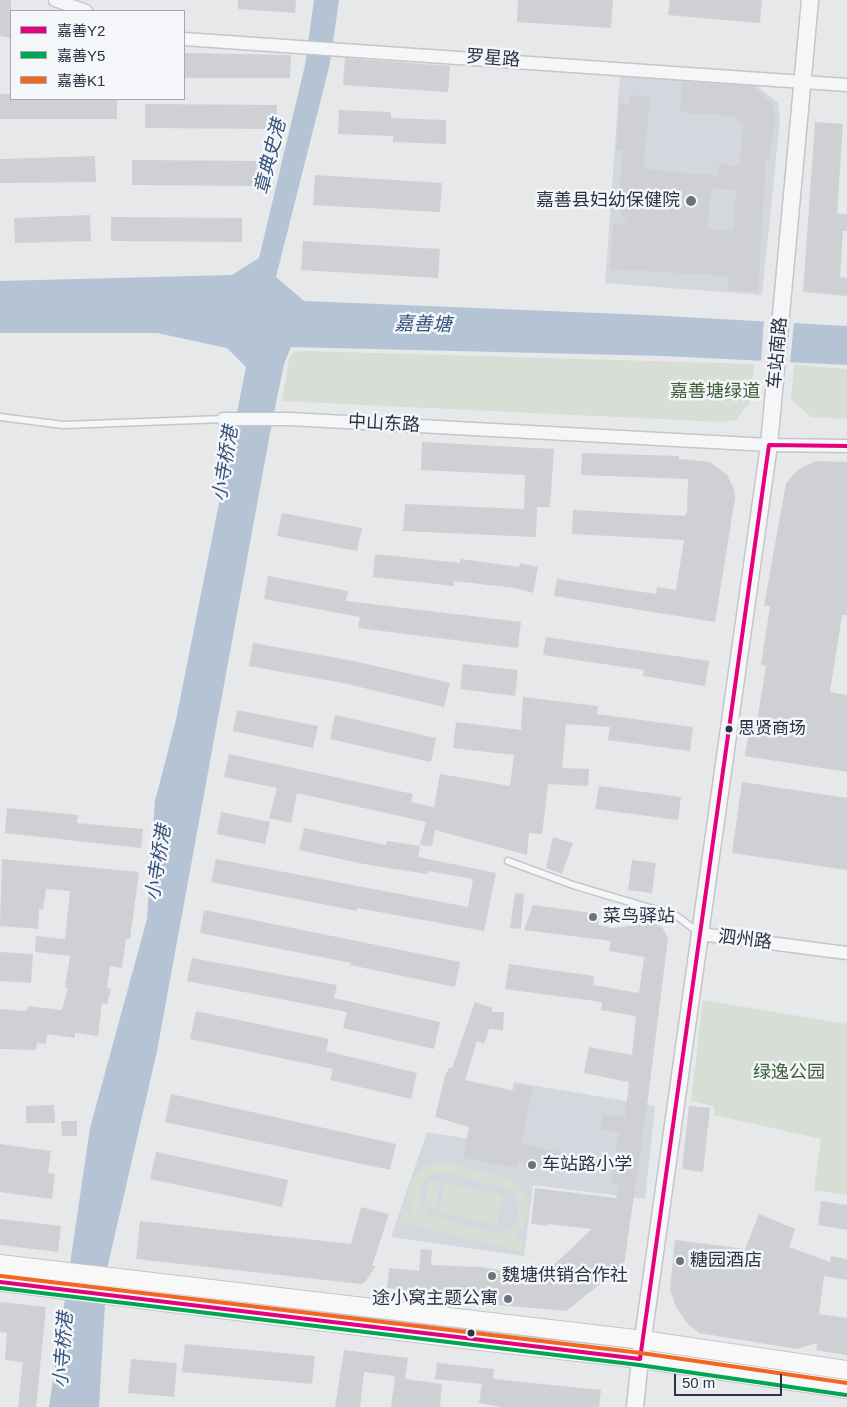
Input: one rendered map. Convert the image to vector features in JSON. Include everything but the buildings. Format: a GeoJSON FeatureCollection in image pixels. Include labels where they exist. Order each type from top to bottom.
{"type":"FeatureCollection","features":[{"type":"Feature","properties":{"kind":"main road"},"geometry":{"type":"LineString","coordinates":[[0,1264],[643,1340],[847,1370]]}},
{"type":"Feature","properties":{"kind":"main road"},"geometry":{"type":"LineString","coordinates":[[0,1282],[640,1359],[847,1389]]}},
{"type":"Feature","properties":{"kind":"street"},"geometry":{"type":"LineString","coordinates":[[55,0],[83,10]]}},
{"type":"Feature","properties":{"kind":"street","name":"车站南路"},"geometry":{"type":"LineString","coordinates":[[635,1407],[640,1359],[769,445],[810,0]]}},
{"type":"Feature","properties":{"kind":"street","name":"罗星路"},"geometry":{"type":"LineString","coordinates":[[185,39],[301,45],[847,84]]}},
{"type":"Feature","properties":{"kind":"street","name":"中山东路"},"geometry":{"type":"LineString","coordinates":[[223,419],[290,420],[769,445],[847,446]]}},
{"type":"Feature","properties":{"kind":"street","name":"泗州路"},"geometry":{"type":"LineString","coordinates":[[700,934],[847,953]]}},
{"type":"Feature","properties":{"kind":"lane","name":"中山东路"},"geometry":{"type":"LineString","coordinates":[[0,417],[63,426],[223,419]]}},
{"type":"Feature","properties":{"kind":"lane","name":"泗州路"},"geometry":{"type":"LineString","coordinates":[[508,861],[573,885],[677,916],[700,934]]}},
{"type":"Feature","properties":{"kind":"shaded area","name":"嘉善县妇幼保健院"},"geometry":{"type":"Polygon","coordinates":[[[620,74],[752,82],[778,103],[780,119],[762,295],[605,283],[620,74]]]}},
{"type":"Feature","properties":{"kind":"shaded area","name":"车站路小学"},"geometry":{"type":"Polygon","coordinates":[[[514,1082],[655,1106],[645,1199],[533,1185],[524,1256],[391,1237],[427,1132],[498,1144],[514,1082]]]}},
{"type":"Feature","properties":{"kind":"green space","name":"嘉善塘绿道"},"geometry":{"type":"Polygon","coordinates":[[[294,352],[754,364],[750,402],[736,420],[723,422],[282,401],[289,360],[294,352]]]}},
{"type":"Feature","properties":{"kind":"green space","name":"嘉善塘绿道"},"geometry":{"type":"Polygon","coordinates":[[[794,365],[847,369],[847,419],[811,417],[791,399],[794,365]]]}},
{"type":"Feature","properties":{"kind":"green space","name":"绿逸公园"},"geometry":{"type":"Polygon","coordinates":[[[703,1000],[847,1024],[847,1195],[814,1190],[821,1139],[714,1115],[714,1106],[691,1101],[703,1000]]]}},
{"type":"Feature","properties":{"kind":"green space"},"geometry":{"type":"Polygon","coordinates":[[[434,1163],[448,1163],[506,1177],[520,1186],[527,1198],[528,1215],[523,1228],[513,1237],[524,1241],[522,1252],[400,1222],[403,1210],[413,1213],[408,1195],[413,1179],[422,1169],[434,1163]],[[437,1173],[425,1180],[420,1189],[420,1203],[428,1215],[496,1233],[508,1230],[517,1221],[519,1204],[515,1195],[508,1189],[447,1173],[437,1173]]]}},
{"type":"Feature","properties":{"kind":"green space"},"geometry":{"type":"Polygon","coordinates":[[[429,1180],[441,1182],[436,1209],[424,1207],[429,1180]]]}},
{"type":"Feature","properties":{"kind":"green space"},"geometry":{"type":"Polygon","coordinates":[[[445,1183],[503,1195],[497,1225],[439,1213],[445,1183]]]}},
{"type":"Feature","properties":{"kind":"water"},"geometry":{"type":"Polygon","coordinates":[[[314,0],[339,0],[330,63],[276,277],[304,301],[647,315],[847,326],[847,365],[664,356],[291,347],[284,364],[271,428],[157,1051],[107,1269],[99,1407],[49,1407],[90,1128],[147,919],[155,801],[176,720],[246,367],[227,348],[157,333],[0,333],[0,281],[232,275],[259,258],[305,65],[314,0]]]}},
{"type":"Feature","properties":{"kind":"pier"},"geometry":{"type":"Polygon","coordinates":[[[764,319],[794,321],[790,364],[761,362],[764,319]]]}},
{"type":"Feature","properties":{"kind":"transit line","name":"嘉善Y2"},"geometry":{"type":"LineString","coordinates":[[0,1282],[640,1359],[769,445],[847,446]]}},
{"type":"Feature","properties":{"kind":"transit line","name":"嘉善K1"},"geometry":{"type":"LineString","coordinates":[[1,1276],[641,1353],[847,1383]]}},
{"type":"Feature","properties":{"kind":"transit line","name":"嘉善Y5"},"geometry":{"type":"LineString","coordinates":[[0,1288],[639,1365],[846,1395]]}},
{"type":"Feature","properties":{"kind":"place","name":"嘉善县妇幼保健院"},"geometry":{"type":"Point","coordinates":[691,201]}},
{"type":"Feature","properties":{"kind":"place","name":"思贤商场"},"geometry":{"type":"Point","coordinates":[729,729]}},
{"type":"Feature","properties":{"kind":"place","name":"菜鸟驿站"},"geometry":{"type":"Point","coordinates":[593,917]}},
{"type":"Feature","properties":{"kind":"place","name":"车站路小学"},"geometry":{"type":"Point","coordinates":[532,1165]}},
{"type":"Feature","properties":{"kind":"place","name":"糖园酒店"},"geometry":{"type":"Point","coordinates":[680,1261]}},
{"type":"Feature","properties":{"kind":"place","name":"魏塘供销合作社"},"geometry":{"type":"Point","coordinates":[492,1276]}},
{"type":"Feature","properties":{"kind":"place","name":"途小窝主题公寓"},"geometry":{"type":"Point","coordinates":[508,1299]}},
{"type":"Feature","properties":{"kind":"water label","name":"章典史港"},"geometry":{"type":"Point","coordinates":[271,157]}},
{"type":"Feature","properties":{"kind":"water label","name":"嘉善塘"},"geometry":{"type":"Point","coordinates":[423,325]}},
{"type":"Feature","properties":{"kind":"water label","name":"小寺桥港"},"geometry":{"type":"Point","coordinates":[226,464]}},
{"type":"Feature","properties":{"kind":"water label","name":"小寺桥港"},"geometry":{"type":"Point","coordinates":[159,863]}},
{"type":"Feature","properties":{"kind":"water label","name":"小寺桥港"},"geometry":{"type":"Point","coordinates":[64,1350]}}]}
